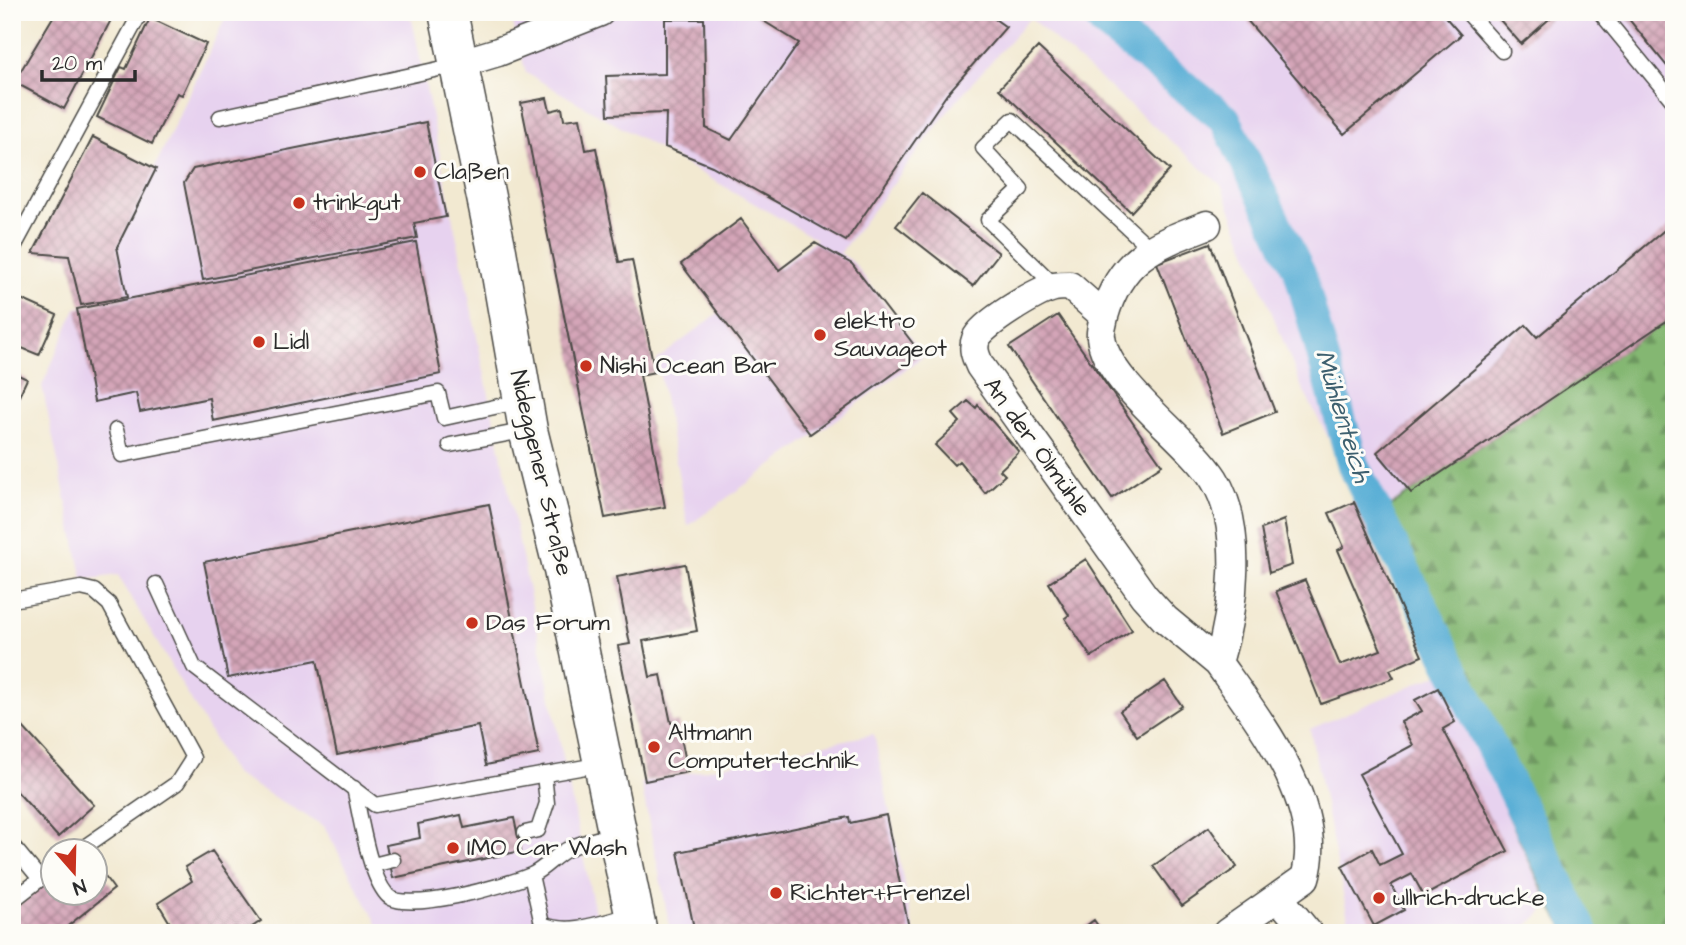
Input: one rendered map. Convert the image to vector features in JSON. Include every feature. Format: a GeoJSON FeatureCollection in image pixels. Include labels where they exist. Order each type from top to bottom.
{"type":"FeatureCollection","features":[{"type":"Feature","properties":{"kind":"main road","name":"Nideggener Straße"},"geometry":{"type":"LineString","coordinates":[[448,12],[497,251],[525,416],[564,570],[636,923]]}},
{"type":"Feature","properties":{"kind":"street"},"geometry":{"type":"LineString","coordinates":[[458,64],[498,52],[600,12]]}},
{"type":"Feature","properties":{"kind":"street"},"geometry":{"type":"LineString","coordinates":[[1207,225],[1151,249],[1122,273],[1110,295],[1101,336],[1115,370],[1214,479],[1226,506],[1234,572],[1218,663]]}},
{"type":"Feature","properties":{"kind":"street"},"geometry":{"type":"LineString","coordinates":[[1055,286],[1070,286],[1104,316]]}},
{"type":"Feature","properties":{"kind":"street","name":"An der Ölmühle"},"geometry":{"type":"LineString","coordinates":[[1055,286],[982,330],[975,341],[974,353],[980,366],[1144,596],[1165,619],[1218,663],[1272,740],[1285,765],[1302,813],[1309,864],[1305,878],[1227,933]]}},
{"type":"Feature","properties":{"kind":"street"},"geometry":{"type":"LineString","coordinates":[[1279,898],[1308,933]]}},
{"type":"Feature","properties":{"kind":"lane"},"geometry":{"type":"LineString","coordinates":[[15,247],[141,12]]}},
{"type":"Feature","properties":{"kind":"lane"},"geometry":{"type":"LineString","coordinates":[[1467,12],[1502,51]]}},
{"type":"Feature","properties":{"kind":"lane"},"geometry":{"type":"LineString","coordinates":[[1600,12],[1674,102]]}},
{"type":"Feature","properties":{"kind":"lane"},"geometry":{"type":"LineString","coordinates":[[220,117],[458,64]]}},
{"type":"Feature","properties":{"kind":"lane"},"geometry":{"type":"LineString","coordinates":[[1055,286],[988,220],[1021,189],[983,148],[1012,120],[1151,249]]}},
{"type":"Feature","properties":{"kind":"lane"},"geometry":{"type":"LineString","coordinates":[[117,429],[122,455],[438,393],[444,418],[525,416]]}},
{"type":"Feature","properties":{"kind":"lane"},"geometry":{"type":"LineString","coordinates":[[450,445],[525,416]]}},
{"type":"Feature","properties":{"kind":"lane"},"geometry":{"type":"LineString","coordinates":[[156,584],[194,667],[375,805],[603,764]]}},
{"type":"Feature","properties":{"kind":"lane"},"geometry":{"type":"LineString","coordinates":[[12,600],[82,588],[94,591],[109,604],[193,758],[177,783],[100,836]]}},
{"type":"Feature","properties":{"kind":"lane"},"geometry":{"type":"LineString","coordinates":[[525,833],[538,830],[547,803],[544,774]]}},
{"type":"Feature","properties":{"kind":"lane"},"geometry":{"type":"LineString","coordinates":[[354,789],[381,888],[396,903],[421,902],[531,875],[570,848],[618,833]]}},
{"type":"Feature","properties":{"kind":"lane"},"geometry":{"type":"LineString","coordinates":[[12,845],[38,877]]}},
{"type":"Feature","properties":{"kind":"lane"},"geometry":{"type":"LineString","coordinates":[[373,865],[393,860]]}},
{"type":"Feature","properties":{"kind":"lane"},"geometry":{"type":"LineString","coordinates":[[531,875],[542,924],[565,930],[636,923]]}},
{"type":"Feature","properties":{"kind":"lane"},"geometry":{"type":"LineString","coordinates":[[12,901],[38,881]]}},
{"type":"Feature","properties":{"kind":"shaded area"},"geometry":{"type":"Polygon","coordinates":[[[228,12],[392,12],[412,19],[599,933],[382,933],[324,826],[234,774],[118,575],[83,580],[42,386],[76,308],[126,298],[117,247],[228,12]]]}},
{"type":"Feature","properties":{"kind":"shaded area"},"geometry":{"type":"Polygon","coordinates":[[[510,12],[1674,12],[1674,316],[1371,519],[1301,386],[1221,185],[1030,18],[956,101],[840,253],[853,262],[924,356],[688,526],[657,360],[816,239],[526,73],[510,12]]]}},
{"type":"Feature","properties":{"kind":"shaded area"},"geometry":{"type":"Polygon","coordinates":[[[1441,673],[1550,905],[1519,933],[1351,933],[1310,729],[1441,673]]]}},
{"type":"Feature","properties":{"kind":"shaded area"},"geometry":{"type":"Polygon","coordinates":[[[874,734],[914,933],[671,933],[641,783],[874,734]]]}},
{"type":"Feature","properties":{"kind":"green space"},"geometry":{"type":"Polygon","coordinates":[[[1674,316],[1674,933],[1567,933],[1550,905],[1371,519],[1674,316]]]}},
{"type":"Feature","properties":{"kind":"building"},"geometry":{"type":"Polygon","coordinates":[[[56,12],[97,12],[111,20],[64,109],[14,82],[56,12]]]}},
{"type":"Feature","properties":{"kind":"building"},"geometry":{"type":"Polygon","coordinates":[[[749,12],[985,12],[1006,27],[947,94],[846,241],[712,166],[665,147],[666,113],[608,115],[606,76],[665,74],[665,19],[704,19],[706,128],[731,140],[799,43],[749,12]]]}},
{"type":"Feature","properties":{"kind":"building"},"geometry":{"type":"Polygon","coordinates":[[[1240,12],[1441,12],[1461,35],[1344,134],[1240,12]]]}},
{"type":"Feature","properties":{"kind":"building"},"geometry":{"type":"Polygon","coordinates":[[[1493,12],[1557,12],[1521,44],[1493,12]]]}},
{"type":"Feature","properties":{"kind":"building"},"geometry":{"type":"Polygon","coordinates":[[[1623,12],[1674,12],[1674,75],[1623,12]]]}},
{"type":"Feature","properties":{"kind":"building"},"geometry":{"type":"Polygon","coordinates":[[[150,18],[206,44],[182,95],[177,93],[152,144],[97,117],[121,67],[126,69],[150,18]]]}},
{"type":"Feature","properties":{"kind":"building"},"geometry":{"type":"Polygon","coordinates":[[[1038,47],[1170,170],[1131,212],[999,89],[1038,47]]]}},
{"type":"Feature","properties":{"kind":"building"},"geometry":{"type":"Polygon","coordinates":[[[547,98],[550,111],[562,108],[564,120],[580,118],[586,150],[596,148],[619,262],[632,260],[655,372],[640,375],[665,507],[605,518],[521,103],[547,98]]]}},
{"type":"Feature","properties":{"kind":"building","name":"trinkgut"},"geometry":{"type":"Polygon","coordinates":[[[426,122],[446,217],[414,223],[417,238],[203,280],[184,183],[193,169],[426,122]]]}},
{"type":"Feature","properties":{"kind":"building"},"geometry":{"type":"Polygon","coordinates":[[[93,137],[156,169],[117,247],[127,297],[81,305],[69,256],[33,253],[93,137]]]}},
{"type":"Feature","properties":{"kind":"building"},"geometry":{"type":"Polygon","coordinates":[[[922,193],[999,253],[973,286],[896,226],[922,193]]]}},
{"type":"Feature","properties":{"kind":"building","name":"elektro Sauvageot"},"geometry":{"type":"Polygon","coordinates":[[[741,219],[779,270],[815,243],[852,264],[921,354],[810,434],[681,264],[741,219]]]}},
{"type":"Feature","properties":{"kind":"building"},"geometry":{"type":"Polygon","coordinates":[[[1674,222],[1674,316],[1411,493],[1377,452],[1526,325],[1537,337],[1674,222]]]}},
{"type":"Feature","properties":{"kind":"building","name":"Lidl"},"geometry":{"type":"Polygon","coordinates":[[[416,242],[441,374],[213,421],[209,398],[140,412],[136,393],[94,402],[77,309],[416,242]]]}},
{"type":"Feature","properties":{"kind":"building"},"geometry":{"type":"Polygon","coordinates":[[[1210,243],[1275,412],[1223,433],[1157,263],[1210,243]]]}},
{"type":"Feature","properties":{"kind":"building"},"geometry":{"type":"Polygon","coordinates":[[[12,295],[57,315],[39,355],[12,344],[12,295]]]}},
{"type":"Feature","properties":{"kind":"building"},"geometry":{"type":"Polygon","coordinates":[[[1058,315],[1162,465],[1112,498],[1009,347],[1058,315]]]}},
{"type":"Feature","properties":{"kind":"building"},"geometry":{"type":"Polygon","coordinates":[[[12,372],[27,379],[12,411],[12,372]]]}},
{"type":"Feature","properties":{"kind":"building"},"geometry":{"type":"Polygon","coordinates":[[[968,401],[976,408],[978,405],[1019,452],[1000,470],[1005,475],[985,493],[959,461],[954,465],[935,445],[960,422],[953,414],[968,401]]]}},
{"type":"Feature","properties":{"kind":"building"},"geometry":{"type":"Polygon","coordinates":[[[1354,502],[1422,656],[1390,670],[1394,678],[1321,704],[1276,591],[1305,580],[1340,665],[1381,650],[1338,550],[1344,547],[1329,513],[1354,502]]]}},
{"type":"Feature","properties":{"kind":"building"},"geometry":{"type":"Polygon","coordinates":[[[489,504],[539,754],[486,765],[478,726],[337,755],[317,660],[228,678],[204,562],[489,504]]]}},
{"type":"Feature","properties":{"kind":"building"},"geometry":{"type":"Polygon","coordinates":[[[1284,520],[1292,565],[1269,573],[1261,529],[1284,520]]]}},
{"type":"Feature","properties":{"kind":"building"},"geometry":{"type":"Polygon","coordinates":[[[1086,559],[1132,630],[1091,657],[1065,618],[1069,615],[1049,583],[1086,559]]]}},
{"type":"Feature","properties":{"kind":"building"},"geometry":{"type":"Polygon","coordinates":[[[685,564],[697,631],[643,641],[650,677],[661,675],[671,723],[678,722],[688,772],[645,781],[618,646],[630,644],[617,577],[685,564]]]}},
{"type":"Feature","properties":{"kind":"building"},"geometry":{"type":"Polygon","coordinates":[[[1165,681],[1182,706],[1137,736],[1120,711],[1165,681]]]}},
{"type":"Feature","properties":{"kind":"building"},"geometry":{"type":"Polygon","coordinates":[[[1438,688],[1455,722],[1443,729],[1508,851],[1424,896],[1412,874],[1391,885],[1404,910],[1374,926],[1342,866],[1372,849],[1380,865],[1402,854],[1359,774],[1413,745],[1401,722],[1422,711],[1415,700],[1438,688]]]}},
{"type":"Feature","properties":{"kind":"building"},"geometry":{"type":"Polygon","coordinates":[[[12,715],[94,805],[57,836],[12,786],[12,715]]]}},
{"type":"Feature","properties":{"kind":"building","name":"IMO Car Wash"},"geometry":{"type":"Polygon","coordinates":[[[461,815],[464,828],[514,818],[521,851],[393,878],[386,845],[420,838],[418,824],[461,815]]]}},
{"type":"Feature","properties":{"kind":"building","name":"Richter+Frenzel"},"geometry":{"type":"Polygon","coordinates":[[[886,815],[910,933],[695,933],[678,852],[849,817],[850,823],[886,815]]]}},
{"type":"Feature","properties":{"kind":"building"},"geometry":{"type":"Polygon","coordinates":[[[1209,827],[1237,867],[1182,906],[1153,866],[1209,827]]]}},
{"type":"Feature","properties":{"kind":"building"},"geometry":{"type":"Polygon","coordinates":[[[212,851],[261,921],[243,933],[222,933],[220,929],[215,933],[176,933],[158,903],[192,881],[185,867],[212,851]]]}},
{"type":"Feature","properties":{"kind":"building"},"geometry":{"type":"Polygon","coordinates":[[[108,881],[114,889],[108,894],[108,881]]]}},
{"type":"Feature","properties":{"kind":"building"},"geometry":{"type":"Polygon","coordinates":[[[38,889],[38,906],[93,906],[59,933],[12,933],[12,911],[38,889]]]}},
{"type":"Feature","properties":{"kind":"building"},"geometry":{"type":"Polygon","coordinates":[[[1094,920],[1103,933],[1077,933],[1094,920]]]}},
{"type":"Feature","properties":{"kind":"waterway","name":"Mühlenteich"},"geometry":{"type":"LineString","coordinates":[[1097,12],[1103,22],[1225,119],[1300,273],[1353,465],[1583,933]]}},
{"type":"Feature","properties":{"kind":"place","name":"Claßen"},"geometry":{"type":"Point","coordinates":[420,172]}},
{"type":"Feature","properties":{"kind":"place","name":"trinkgut"},"geometry":{"type":"Point","coordinates":[299,203]}},
{"type":"Feature","properties":{"kind":"place","name":"elektro Sauvageot"},"geometry":{"type":"Point","coordinates":[820,335]}},
{"type":"Feature","properties":{"kind":"place","name":"Lidl"},"geometry":{"type":"Point","coordinates":[259,342]}},
{"type":"Feature","properties":{"kind":"place","name":"Nishi Ocean Bar"},"geometry":{"type":"Point","coordinates":[586,366]}},
{"type":"Feature","properties":{"kind":"place","name":"Das Forum"},"geometry":{"type":"Point","coordinates":[472,623]}},
{"type":"Feature","properties":{"kind":"place","name":"Altmann Computertechnik"},"geometry":{"type":"Point","coordinates":[654,747]}},
{"type":"Feature","properties":{"kind":"place","name":"IMO Car Wash"},"geometry":{"type":"Point","coordinates":[453,848]}},
{"type":"Feature","properties":{"kind":"place","name":"Richter+Frenzel"},"geometry":{"type":"Point","coordinates":[776,893]}},
{"type":"Feature","properties":{"kind":"place","name":"ullrich-drucke"},"geometry":{"type":"Point","coordinates":[1379,898]}}]}
